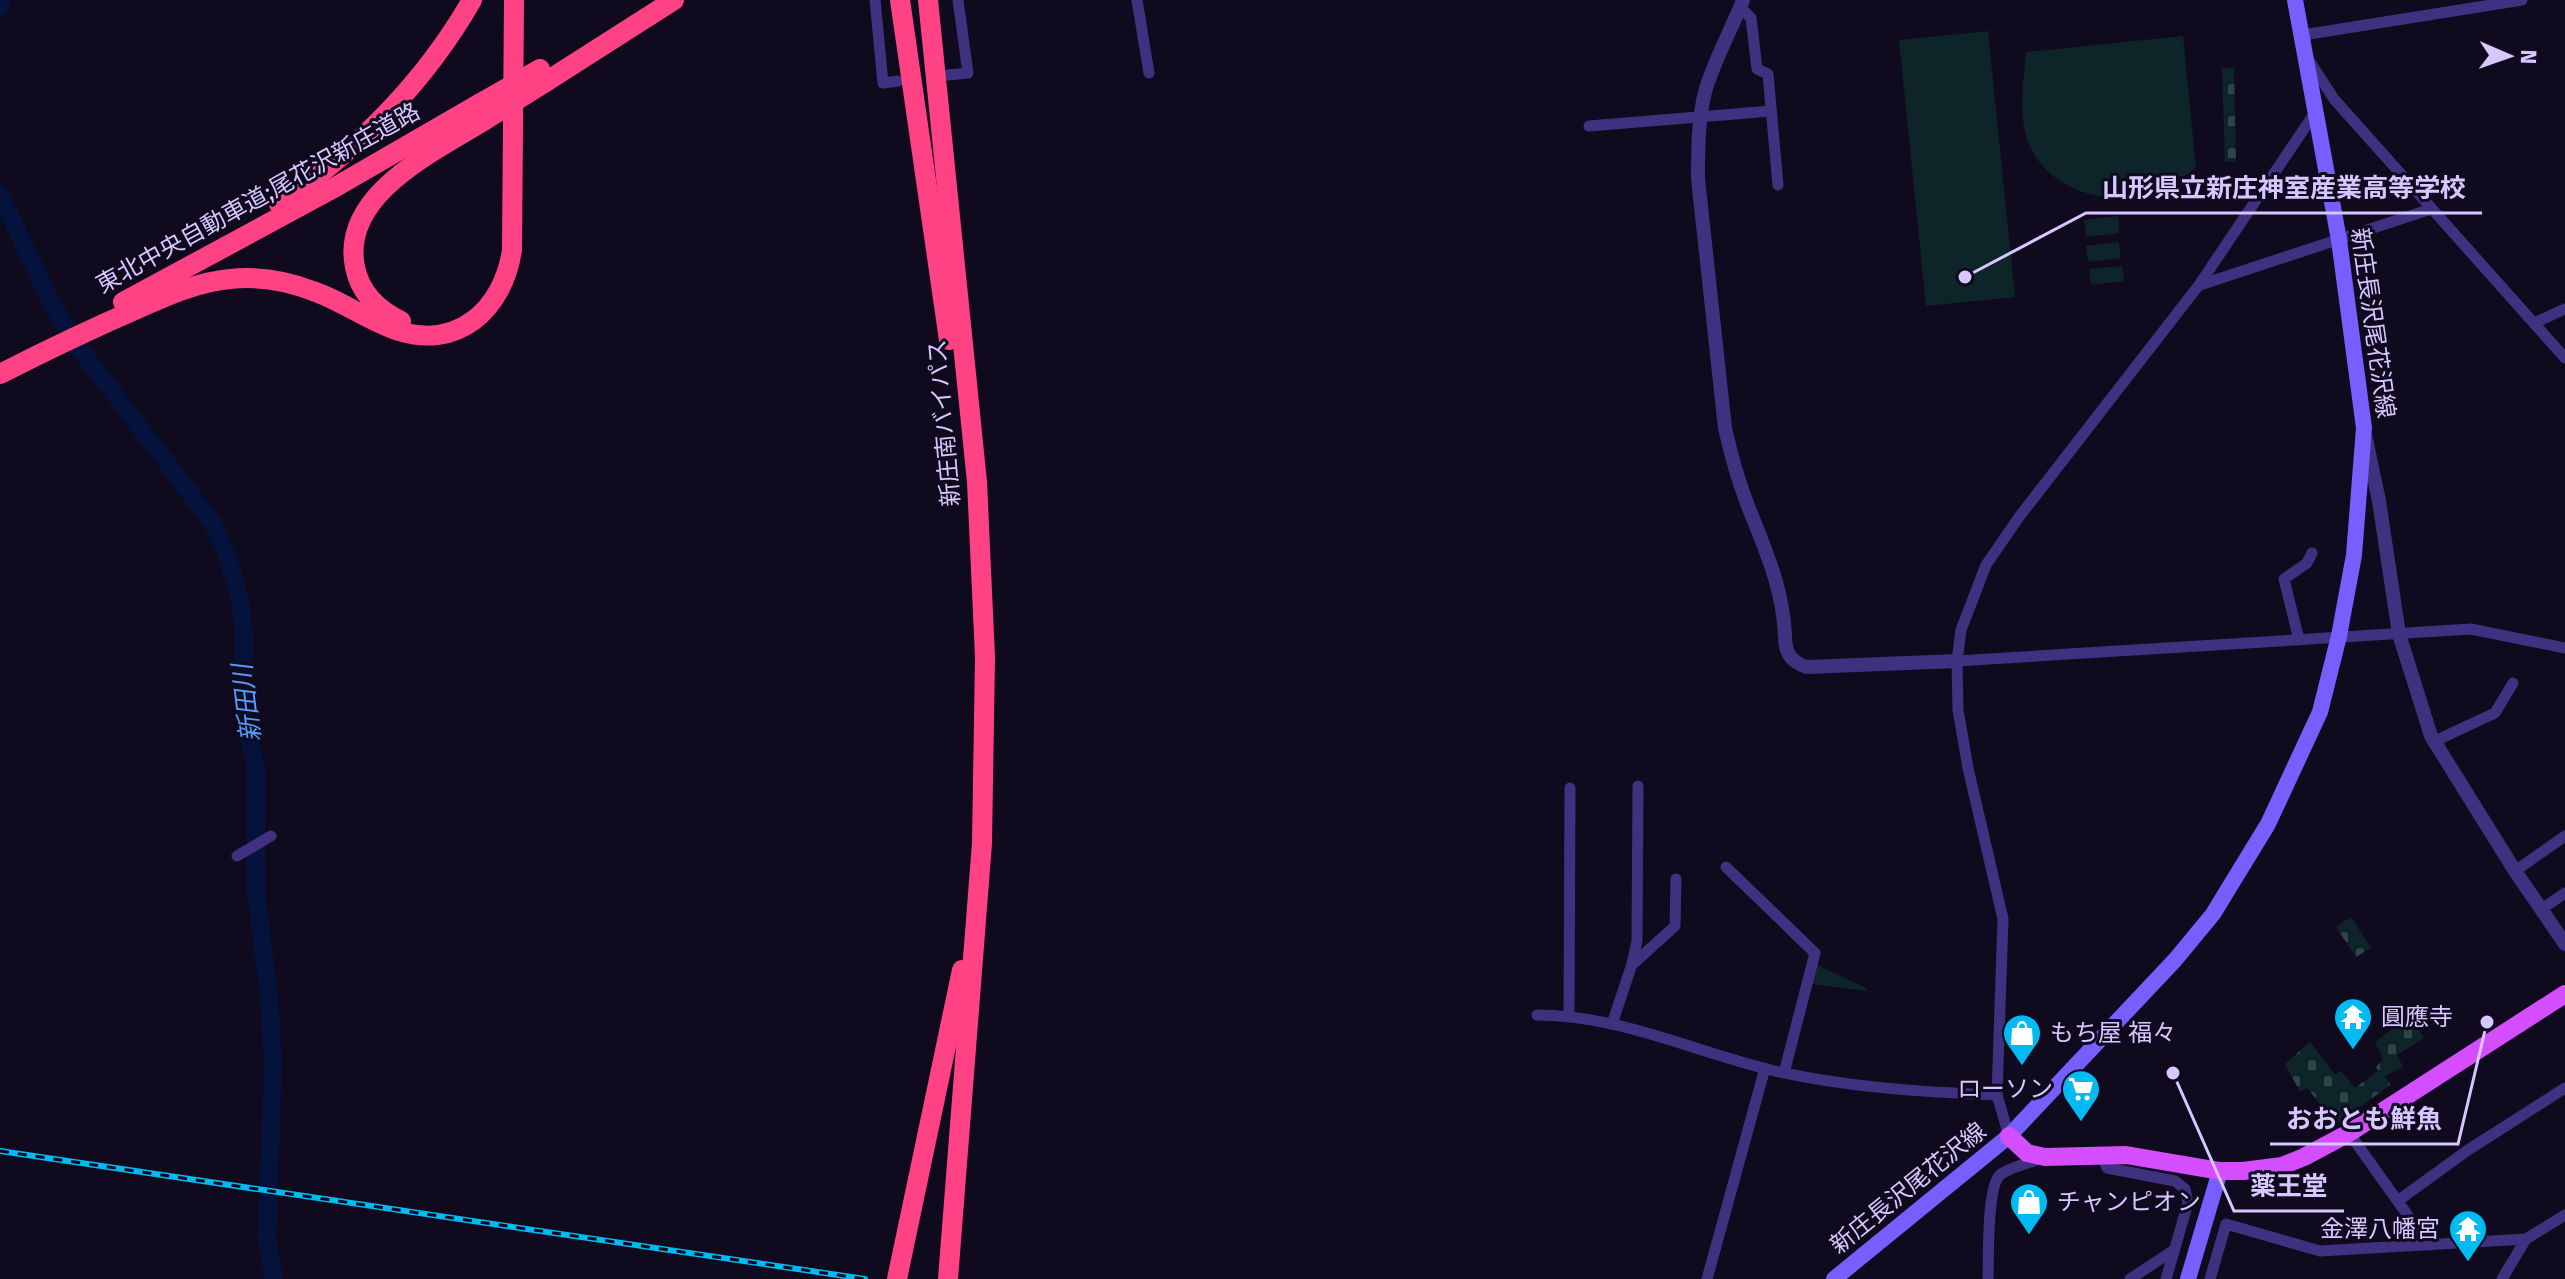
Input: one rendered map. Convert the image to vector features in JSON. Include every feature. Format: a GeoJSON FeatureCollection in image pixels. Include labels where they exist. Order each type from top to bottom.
{"type":"FeatureCollection","features":[{"type":"Feature","properties":{"kind":"highway"},"geometry":{"type":"LineString","coordinates":[[127,300],[280,204],[351,149],[394,106],[431,62],[472,0]]}},
{"type":"Feature","properties":{"kind":"highway"},"geometry":{"type":"LineString","coordinates":[[506,0],[504,226],[502,258],[497,274],[484,298],[466,315],[440,325],[402,322],[377,307],[360,282],[354,257],[354,244],[362,217],[379,194],[482,112],[542,76],[664,0]]}},
{"type":"Feature","properties":{"kind":"highway"},"geometry":{"type":"LineString","coordinates":[[0,371],[108,316],[192,287],[246,278],[281,282],[311,290],[384,325],[414,335],[457,330],[482,314],[505,280],[512,250],[514,0]]}},
{"type":"Feature","properties":{"kind":"highway"},"geometry":{"type":"LineString","coordinates":[[542,76],[674,0]]}},
{"type":"Feature","properties":{"kind":"highway"},"geometry":{"type":"LineString","coordinates":[[900,0],[974,482]]}},
{"type":"Feature","properties":{"kind":"highway"},"geometry":{"type":"LineString","coordinates":[[928,0],[974,482]]}},
{"type":"Feature","properties":{"kind":"highway"},"geometry":{"type":"LineString","coordinates":[[943,0],[946,100],[966,308],[974,482]]}},
{"type":"Feature","properties":{"kind":"highway","name":"東北中央自動車道;尾花沢新庄道路"},"geometry":{"type":"LineString","coordinates":[[108,316],[127,300],[482,112]]}},
{"type":"Feature","properties":{"kind":"highway","name":"新庄南バイパス"},"geometry":{"type":"LineString","coordinates":[[974,482],[980,658],[979,843]]}},
{"type":"Feature","properties":{"kind":"highway"},"geometry":{"type":"LineString","coordinates":[[899,1269],[962,972],[979,843]]}},
{"type":"Feature","properties":{"kind":"highway"},"geometry":{"type":"LineString","coordinates":[[948,1272],[979,843]]}},
{"type":"Feature","properties":{"kind":"main road","name":"新庄長沢尾花沢線"},"geometry":{"type":"LineString","coordinates":[[1834,1279],[2009,1136],[2175,960],[2213,914],[2268,824],[2320,712],[2339,636],[2354,555],[2364,428],[2339,240],[2295,0]]}},
{"type":"Feature","properties":{"kind":"main road"},"geometry":{"type":"LineString","coordinates":[[2009,1136],[2027,1153],[2045,1157],[2148,1157],[2220,1171],[2282,1166],[2349,1133],[2565,994]]}},
{"type":"Feature","properties":{"kind":"main road"},"geometry":{"type":"LineString","coordinates":[[2188,1279],[2220,1171]]}},
{"type":"Feature","properties":{"kind":"street"},"geometry":{"type":"LineString","coordinates":[[875,0],[883,83],[898,81]]}},
{"type":"Feature","properties":{"kind":"street"},"geometry":{"type":"LineString","coordinates":[[948,75],[968,73],[958,0]]}},
{"type":"Feature","properties":{"kind":"street"},"geometry":{"type":"LineString","coordinates":[[1137,0],[1149,73]]}},
{"type":"Feature","properties":{"kind":"street"},"geometry":{"type":"LineString","coordinates":[[2303,35],[2522,0]]}},
{"type":"Feature","properties":{"kind":"street"},"geometry":{"type":"LineString","coordinates":[[1742,3],[1751,18],[1757,69],[1768,74],[1778,185]]}},
{"type":"Feature","properties":{"kind":"street"},"geometry":{"type":"LineString","coordinates":[[1742,3],[1715,62],[1705,95],[1698,141],[1698,179],[1725,428],[1733,465],[1775,574],[1784,616],[1785,644],[1796,664],[1807,667],[1957,661],[2471,629],[2565,648]]}},
{"type":"Feature","properties":{"kind":"street"},"geometry":{"type":"LineString","coordinates":[[2305,54],[2334,99],[2565,358]]}},
{"type":"Feature","properties":{"kind":"street"},"geometry":{"type":"LineString","coordinates":[[2009,1136],[1997,1095],[2003,919],[1968,768],[1958,710],[1957,661],[1961,630],[1986,565],[2019,517],[2199,285],[2316,110]]}},
{"type":"Feature","properties":{"kind":"street"},"geometry":{"type":"LineString","coordinates":[[1589,126],[1771,111]]}},
{"type":"Feature","properties":{"kind":"street"},"geometry":{"type":"LineString","coordinates":[[2199,285],[2431,209]]}},
{"type":"Feature","properties":{"kind":"street"},"geometry":{"type":"LineString","coordinates":[[2534,323],[2565,309]]}},
{"type":"Feature","properties":{"kind":"street"},"geometry":{"type":"LineString","coordinates":[[2364,428],[2379,501],[2399,634],[2420,705],[2435,741],[2515,871],[2565,944]]}},
{"type":"Feature","properties":{"kind":"street"},"geometry":{"type":"LineString","coordinates":[[2299,640],[2284,579],[2307,563],[2312,553]]}},
{"type":"Feature","properties":{"kind":"street"},"geometry":{"type":"LineString","coordinates":[[2435,741],[2495,713],[2513,683]]}},
{"type":"Feature","properties":{"kind":"street"},"geometry":{"type":"LineString","coordinates":[[1612,1024],[1637,941],[1638,786]]}},
{"type":"Feature","properties":{"kind":"street"},"geometry":{"type":"LineString","coordinates":[[1569,1015],[1570,788]]}},
{"type":"Feature","properties":{"kind":"street"},"geometry":{"type":"LineString","coordinates":[[237,856],[271,836]]}},
{"type":"Feature","properties":{"kind":"street"},"geometry":{"type":"LineString","coordinates":[[2515,871],[2565,836]]}},
{"type":"Feature","properties":{"kind":"street"},"geometry":{"type":"LineString","coordinates":[[1726,867],[1815,953],[1784,1073]]}},
{"type":"Feature","properties":{"kind":"street"},"geometry":{"type":"LineString","coordinates":[[1632,964],[1675,926],[1676,879]]}},
{"type":"Feature","properties":{"kind":"street"},"geometry":{"type":"LineString","coordinates":[[2543,908],[2565,893]]}},
{"type":"Feature","properties":{"kind":"street"},"geometry":{"type":"LineString","coordinates":[[1537,1015],[1569,1015],[1612,1024],[1784,1073],[1931,1093],[1997,1095]]}},
{"type":"Feature","properties":{"kind":"street"},"geometry":{"type":"LineString","coordinates":[[1707,1279],[1765,1068]]}},
{"type":"Feature","properties":{"kind":"street"},"geometry":{"type":"LineString","coordinates":[[2399,1200],[2468,1150],[2565,1088]]}},
{"type":"Feature","properties":{"kind":"street"},"geometry":{"type":"LineString","coordinates":[[2349,1133],[2429,1245]]}},
{"type":"Feature","properties":{"kind":"street"},"geometry":{"type":"LineString","coordinates":[[2101,1155],[2107,1168],[2175,1181],[2185,1189],[2188,1203],[2166,1279]]}},
{"type":"Feature","properties":{"kind":"street"},"geometry":{"type":"LineString","coordinates":[[1988,1279],[1996,1180],[2001,1174],[2045,1157]]}},
{"type":"Feature","properties":{"kind":"street"},"geometry":{"type":"LineString","coordinates":[[2502,1279],[2526,1239],[2565,1215]]}},
{"type":"Feature","properties":{"kind":"street"},"geometry":{"type":"LineString","coordinates":[[2210,1279],[2226,1224],[2320,1251],[2526,1239]]}},
{"type":"Feature","properties":{"kind":"street"},"geometry":{"type":"LineString","coordinates":[[2130,1279],[2174,1250]]}},
{"type":"Feature","properties":{"kind":"green space"},"geometry":{"type":"Polygon","coordinates":[[[1988,31],[2015,297],[1926,306],[1899,40],[1988,31]]]}},
{"type":"Feature","properties":{"kind":"green space"},"geometry":{"type":"Polygon","coordinates":[[[2183,36],[2196,168],[2155,192],[2110,197],[2073,188],[2043,166],[2032,150],[2023,122],[2026,52],[2183,36]]]}},
{"type":"Feature","properties":{"kind":"green space"},"geometry":{"type":"Polygon","coordinates":[[[2222,68],[2234,68],[2236,162],[2225,162],[2222,68]]]}},
{"type":"Feature","properties":{"kind":"green space"},"geometry":{"type":"Polygon","coordinates":[[[2118,216],[2119,233],[2086,237],[2084,220],[2118,216]]]}},
{"type":"Feature","properties":{"kind":"green space"},"geometry":{"type":"Polygon","coordinates":[[[2119,242],[2121,258],[2088,262],[2086,246],[2119,242]]]}},
{"type":"Feature","properties":{"kind":"green space"},"geometry":{"type":"Polygon","coordinates":[[[2122,266],[2124,281],[2091,285],[2089,269],[2122,266]]]}},
{"type":"Feature","properties":{"kind":"green space"},"geometry":{"type":"Polygon","coordinates":[[[2351,917],[2371,948],[2356,957],[2336,927],[2351,917]]]}},
{"type":"Feature","properties":{"kind":"green space"},"geometry":{"type":"Polygon","coordinates":[[[1817,965],[1866,988],[1866,991],[1811,984],[1817,965]]]}},
{"type":"Feature","properties":{"kind":"green space"},"geometry":{"type":"Polygon","coordinates":[[[2409,1016],[2424,1038],[2397,1055],[2403,1067],[2385,1076],[2390,1085],[2337,1124],[2307,1088],[2300,1092],[2285,1064],[2310,1042],[2335,1075],[2341,1071],[2355,1088],[2378,1071],[2376,1067],[2383,1059],[2375,1042],[2409,1016]]]}},
{"type":"Feature","properties":{"kind":"waterway","name":"新田川"},"geometry":{"type":"LineString","coordinates":[[0,7],[1,0]]}},
{"type":"Feature","properties":{"kind":"waterway","name":"新田川"},"geometry":{"type":"LineString","coordinates":[[0,194],[49,298],[75,343],[212,522],[228,557],[240,602],[244,636],[242,710],[256,766],[256,893],[269,996],[273,1064],[267,1241],[274,1279]]}},
{"type":"Feature","properties":{"kind":"railway"},"geometry":{"type":"LineString","coordinates":[[0,1151],[865,1279]]}},
{"type":"Feature","properties":{"kind":"place","name":"山形県立新庄神室産業高等学校"},"geometry":{"type":"Point","coordinates":[1965,277]}},
{"type":"Feature","properties":{"kind":"place","name":"おおとも鮮魚"},"geometry":{"type":"Point","coordinates":[2487,1022]}},
{"type":"Feature","properties":{"kind":"place","name":"圓應寺"},"geometry":{"type":"Point","coordinates":[2353,1051]}},
{"type":"Feature","properties":{"kind":"place","name":"もち屋 福々"},"geometry":{"type":"Point","coordinates":[2022,1067]}},
{"type":"Feature","properties":{"kind":"place","name":"薬王堂"},"geometry":{"type":"Point","coordinates":[2173,1073]}},
{"type":"Feature","properties":{"kind":"place","name":"ローソン"},"geometry":{"type":"Point","coordinates":[2081,1123]}},
{"type":"Feature","properties":{"kind":"place","name":"チャンピオン"},"geometry":{"type":"Point","coordinates":[2029,1236]}},
{"type":"Feature","properties":{"kind":"place","name":"金澤八幡宮"},"geometry":{"type":"Point","coordinates":[2468,1263]}}]}
